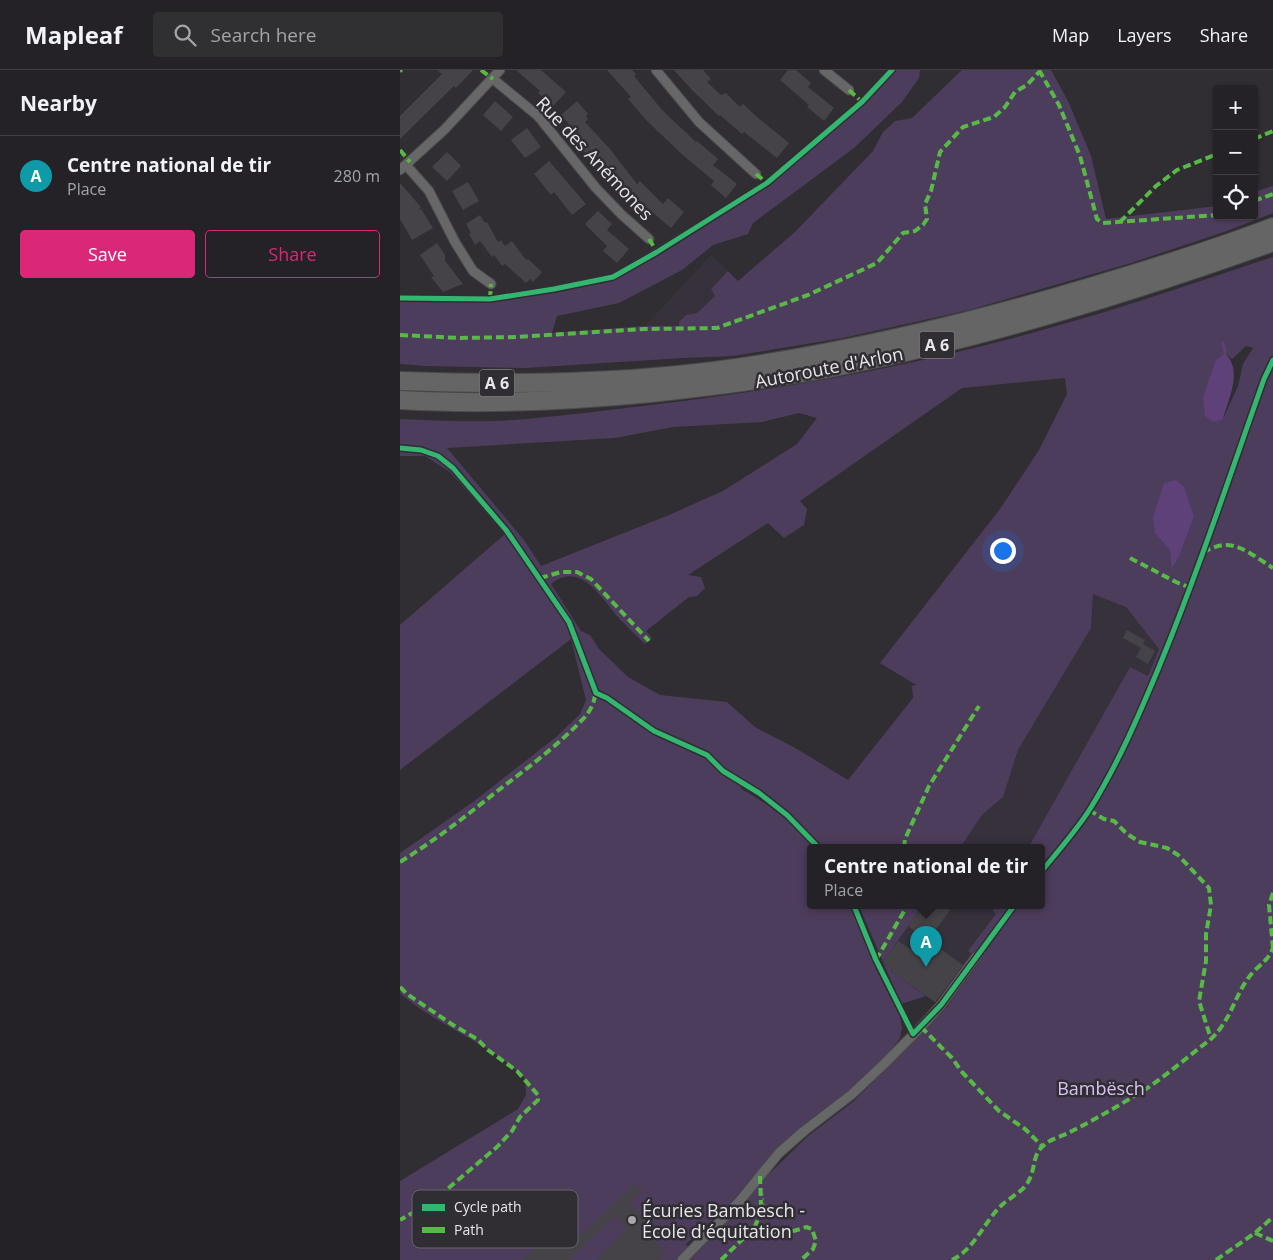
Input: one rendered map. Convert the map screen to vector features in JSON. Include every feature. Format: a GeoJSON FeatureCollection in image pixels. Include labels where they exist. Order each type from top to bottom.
{"type":"FeatureCollection","features":[{"type":"Feature","properties":{"kind":"highway","name":"Autoroute d'Arlon"},"geometry":{"type":"LineString","coordinates":[[400,381],[509,383],[593,381],[665,376],[735,368],[845,350],[909,336],[1038,303],[1134,274],[1273,226]]}},
{"type":"Feature","properties":{"kind":"highway","name":"Autoroute d'Arlon"},"geometry":{"type":"LineString","coordinates":[[400,400],[511,402],[590,399],[744,382],[853,364],[918,350],[1046,317],[1141,288],[1273,242]]}},
{"type":"Feature","properties":{"kind":"street"},"geometry":{"type":"LineString","coordinates":[[491,284],[473,270],[455,242],[444,217],[429,191],[403,168],[444,130],[500,70]]}},
{"type":"Feature","properties":{"kind":"street"},"geometry":{"type":"LineString","coordinates":[[656,70],[699,122],[756,174]]}},
{"type":"Feature","properties":{"kind":"street"},"geometry":{"type":"LineString","coordinates":[[824,70],[849,90]]}},
{"type":"Feature","properties":{"kind":"street","name":"Rue des Anémones"},"geometry":{"type":"LineString","coordinates":[[492,80],[538,116],[596,188],[649,239]]}},
{"type":"Feature","properties":{"kind":"street"},"geometry":{"type":"LineString","coordinates":[[682,1260],[738,1203],[779,1153],[851,1095],[921,1026],[941,1005],[976,957]]}},
{"type":"Feature","properties":{"kind":"path"},"geometry":{"type":"LineString","coordinates":[[762,1188],[764,1208]]}},
{"type":"Feature","properties":{"kind":"shaded area"},"geometry":{"type":"Polygon","coordinates":[[[711,255],[728,271],[711,289],[715,296],[680,326],[645,326],[711,255]]]}},
{"type":"Feature","properties":{"kind":"shaded area"},"geometry":{"type":"Polygon","coordinates":[[[1225,353],[1233,368],[1233,384],[1223,419],[1214,422],[1205,416],[1203,397],[1216,360],[1225,353]]]}},
{"type":"Feature","properties":{"kind":"shaded area"},"geometry":{"type":"Polygon","coordinates":[[[1176,480],[1184,487],[1194,517],[1179,557],[1172,569],[1170,550],[1155,533],[1153,517],[1164,483],[1176,480]]]}},
{"type":"Feature","properties":{"kind":"shaded area"},"geometry":{"type":"Polygon","coordinates":[[[1093,593],[1126,607],[1159,649],[1148,676],[1130,667],[1030,844],[963,844],[982,815],[1003,797],[1018,750],[1091,628],[1093,593]]]}},
{"type":"Feature","properties":{"kind":"shaded area"},"geometry":{"type":"Polygon","coordinates":[[[920,909],[994,909],[993,911],[997,914],[969,951],[972,954],[936,1003],[891,971],[892,969],[883,962],[920,909]]]}},
{"type":"Feature","properties":{"kind":"green space"},"geometry":{"type":"Polygon","coordinates":[[[889,70],[920,70],[919,78],[902,102],[854,148],[753,223],[748,234],[713,245],[682,270],[619,303],[557,316],[552,333],[645,326],[679,326],[679,322],[686,315],[697,313],[715,296],[711,289],[728,271],[738,281],[795,232],[873,151],[883,132],[895,121],[912,118],[962,70],[1051,70],[1068,101],[1091,156],[1106,219],[1213,206],[1213,220],[1255,220],[1131,263],[969,310],[843,338],[733,356],[525,368],[400,364],[400,294],[490,298],[614,273],[767,180],[880,81],[889,70]]]}},
{"type":"Feature","properties":{"kind":"green space"},"geometry":{"type":"Polygon","coordinates":[[[1273,186],[1273,213],[1258,219],[1258,191],[1273,186]]]}},
{"type":"Feature","properties":{"kind":"green space","name":"Bambësch"},"geometry":{"type":"Polygon","coordinates":[[[1273,257],[1273,1260],[400,1260],[400,1181],[518,1109],[526,1095],[525,1079],[511,1066],[480,1044],[431,1016],[400,993],[400,853],[473,802],[556,737],[580,714],[586,700],[571,639],[400,770],[400,625],[505,534],[450,472],[425,456],[400,456],[400,419],[447,421],[510,420],[757,391],[951,354],[1132,304],[1273,257]],[[1246,346],[1232,359],[1225,353],[1223,419],[1238,386],[1243,364],[1253,348],[1246,346]],[[1065,378],[962,388],[800,501],[807,509],[804,525],[784,538],[768,523],[688,575],[701,577],[705,588],[697,596],[689,597],[646,631],[652,638],[645,644],[620,620],[596,591],[580,578],[571,576],[561,578],[551,584],[581,631],[590,635],[599,649],[628,677],[660,695],[727,702],[755,727],[797,749],[848,780],[913,698],[912,686],[916,685],[880,663],[1000,509],[1039,450],[1067,394],[1065,378]],[[799,413],[762,422],[673,427],[615,438],[447,448],[524,540],[541,566],[669,515],[723,491],[797,444],[817,418],[799,413]],[[1194,517],[1170,549],[1173,568],[1179,557],[1194,517]],[[1093,594],[1091,628],[1018,750],[1003,797],[982,815],[963,844],[816,844],[803,829],[784,812],[754,790],[743,785],[741,789],[781,815],[810,844],[807,844],[807,909],[852,909],[876,969],[900,1017],[902,1028],[900,1038],[879,1063],[848,1091],[779,1146],[729,1205],[686,1244],[691,1250],[808,1136],[854,1101],[946,1008],[980,961],[968,951],[996,914],[993,911],[994,909],[1045,909],[1045,844],[1030,844],[1130,667],[1148,676],[1159,649],[1126,607],[1093,594]]]}},
{"type":"Feature","properties":{"kind":"green space"},"geometry":{"type":"Polygon","coordinates":[[[860,909],[920,909],[883,962],[860,909]]]}},
{"type":"Feature","properties":{"kind":"green space"},"geometry":{"type":"Polygon","coordinates":[[[883,962],[892,969],[891,971],[926,996],[901,1004],[883,962]]]}},
{"type":"Feature","properties":{"kind":"building"},"geometry":{"type":"Polygon","coordinates":[[[437,70],[473,70],[400,139],[400,116],[442,74],[437,70]]]}},
{"type":"Feature","properties":{"kind":"building"},"geometry":{"type":"Polygon","coordinates":[[[516,70],[541,70],[566,92],[553,106],[538,93],[540,91],[516,70]]]}},
{"type":"Feature","properties":{"kind":"building"},"geometry":{"type":"Polygon","coordinates":[[[607,70],[632,70],[636,74],[634,76],[663,111],[696,142],[718,159],[713,165],[737,184],[726,198],[711,185],[714,181],[647,121],[628,99],[631,97],[607,70]]]}},
{"type":"Feature","properties":{"kind":"building"},"geometry":{"type":"Polygon","coordinates":[[[674,70],[703,70],[711,79],[707,82],[721,95],[726,93],[740,107],[743,104],[789,143],[777,158],[744,132],[742,134],[719,116],[674,70]]]}},
{"type":"Feature","properties":{"kind":"building"},"geometry":{"type":"Polygon","coordinates":[[[788,70],[796,70],[811,83],[808,87],[834,108],[824,121],[780,80],[788,70]]]}},
{"type":"Feature","properties":{"kind":"building"},"geometry":{"type":"Polygon","coordinates":[[[495,101],[513,117],[501,131],[483,115],[495,101]]]}},
{"type":"Feature","properties":{"kind":"building"},"geometry":{"type":"Polygon","coordinates":[[[577,101],[588,114],[586,116],[588,119],[585,122],[610,149],[637,184],[640,181],[663,204],[668,198],[684,212],[671,228],[645,206],[642,209],[614,182],[597,161],[594,163],[575,142],[580,137],[561,115],[577,101]]]}},
{"type":"Feature","properties":{"kind":"building"},"geometry":{"type":"Polygon","coordinates":[[[527,128],[541,147],[525,158],[511,140],[527,128]]]}},
{"type":"Feature","properties":{"kind":"building"},"geometry":{"type":"Polygon","coordinates":[[[447,152],[461,166],[447,181],[432,167],[447,152]]]}},
{"type":"Feature","properties":{"kind":"building"},"geometry":{"type":"Polygon","coordinates":[[[549,161],[586,204],[572,215],[554,192],[551,195],[534,174],[549,161]]]}},
{"type":"Feature","properties":{"kind":"building"},"geometry":{"type":"Polygon","coordinates":[[[468,182],[479,201],[463,210],[452,191],[468,182]]]}},
{"type":"Feature","properties":{"kind":"building"},"geometry":{"type":"Polygon","coordinates":[[[400,183],[421,207],[418,210],[421,209],[433,228],[412,240],[400,219],[400,183]]]}},
{"type":"Feature","properties":{"kind":"building"},"geometry":{"type":"Polygon","coordinates":[[[598,211],[612,224],[607,230],[629,249],[617,263],[603,251],[607,246],[585,224],[598,211]]]}},
{"type":"Feature","properties":{"kind":"building"},"geometry":{"type":"Polygon","coordinates":[[[480,215],[485,223],[487,222],[498,242],[501,240],[505,246],[512,241],[526,260],[528,259],[542,272],[533,282],[530,279],[526,283],[505,264],[502,266],[494,255],[492,257],[480,241],[475,245],[466,224],[480,215]]]}},
{"type":"Feature","properties":{"kind":"building"},"geometry":{"type":"Polygon","coordinates":[[[437,243],[445,255],[445,261],[463,284],[443,292],[431,277],[434,276],[420,255],[437,243]]]}},
{"type":"Feature","properties":{"kind":"building"},"geometry":{"type":"Polygon","coordinates":[[[1127,630],[1145,640],[1141,648],[1123,638],[1127,630]]]}},
{"type":"Feature","properties":{"kind":"building"},"geometry":{"type":"Polygon","coordinates":[[[1143,644],[1155,651],[1148,664],[1136,657],[1143,644]]]}},
{"type":"Feature","properties":{"kind":"building"},"geometry":{"type":"Polygon","coordinates":[[[920,909],[950,910],[928,940],[963,965],[935,1002],[891,971],[892,969],[883,962],[898,941],[910,949],[920,935],[908,926],[920,909]]]}},
{"type":"Feature","properties":{"kind":"building","name":"Écuries Bambesch - École d'équitation"},"geometry":{"type":"Polygon","coordinates":[[[635,1184],[641,1192],[630,1203],[649,1223],[643,1229],[666,1253],[659,1260],[596,1260],[627,1229],[615,1216],[569,1260],[522,1260],[535,1248],[578,1248],[578,1234],[580,1236],[635,1184]]]}},
{"type":"Feature","properties":{"kind":"waterway"},"geometry":{"type":"LineString","coordinates":[[1223,343],[1225,353]]}},
{"type":"Feature","properties":{"kind":"marked path"},"geometry":{"type":"LineString","coordinates":[[481,70],[493,79]]}},
{"type":"Feature","properties":{"kind":"marked path"},"geometry":{"type":"LineString","coordinates":[[1039,70],[1059,105],[1080,156],[1097,219],[1103,223],[1213,215]]}},
{"type":"Feature","properties":{"kind":"marked path"},"geometry":{"type":"LineString","coordinates":[[400,335],[460,338],[517,337],[645,329],[717,328],[808,295],[877,263],[903,233],[915,231],[923,225],[927,219],[925,204],[931,191],[940,152],[963,127],[994,117],[1005,107],[1015,92],[1027,85],[1039,72]]}},
{"type":"Feature","properties":{"kind":"marked path"},"geometry":{"type":"LineString","coordinates":[[849,90],[862,102]]}},
{"type":"Feature","properties":{"kind":"marked path"},"geometry":{"type":"LineString","coordinates":[[1258,137],[1273,131]]}},
{"type":"Feature","properties":{"kind":"marked path"},"geometry":{"type":"LineString","coordinates":[[400,150],[410,162]]}},
{"type":"Feature","properties":{"kind":"marked path"},"geometry":{"type":"LineString","coordinates":[[1120,222],[1156,186],[1177,170],[1213,156]]}},
{"type":"Feature","properties":{"kind":"marked path"},"geometry":{"type":"LineString","coordinates":[[756,174],[767,183]]}},
{"type":"Feature","properties":{"kind":"marked path"},"geometry":{"type":"LineString","coordinates":[[1258,200],[1273,194]]}},
{"type":"Feature","properties":{"kind":"marked path"},"geometry":{"type":"LineString","coordinates":[[649,239],[657,252]]}},
{"type":"Feature","properties":{"kind":"marked path"},"geometry":{"type":"LineString","coordinates":[[490,299],[491,284]]}},
{"type":"Feature","properties":{"kind":"marked path"},"geometry":{"type":"LineString","coordinates":[[1203,552],[1214,547],[1226,545],[1238,547],[1273,568]]}},
{"type":"Feature","properties":{"kind":"marked path"},"geometry":{"type":"LineString","coordinates":[[1130,558],[1191,588]]}},
{"type":"Feature","properties":{"kind":"marked path"},"geometry":{"type":"LineString","coordinates":[[540,578],[561,572],[577,572],[591,579],[649,641]]}},
{"type":"Feature","properties":{"kind":"marked path"},"geometry":{"type":"LineString","coordinates":[[400,862],[461,820],[561,740],[587,715],[593,703],[595,691]]}},
{"type":"Feature","properties":{"kind":"marked path"},"geometry":{"type":"LineString","coordinates":[[904,844],[929,786],[979,706]]}},
{"type":"Feature","properties":{"kind":"marked path"},"geometry":{"type":"LineString","coordinates":[[1089,810],[1104,819],[1114,821],[1127,834],[1140,842],[1167,848],[1178,855],[1209,888],[1211,905],[1206,934],[1206,961],[1199,1001],[1211,1039]]}},
{"type":"Feature","properties":{"kind":"marked path"},"geometry":{"type":"LineString","coordinates":[[1273,893],[1269,905],[1273,948]]}},
{"type":"Feature","properties":{"kind":"marked path"},"geometry":{"type":"LineString","coordinates":[[876,960],[905,909]]}},
{"type":"Feature","properties":{"kind":"marked path"},"geometry":{"type":"LineString","coordinates":[[952,1260],[967,1249],[996,1211],[1028,1183],[1037,1154],[1045,1144],[1089,1122],[1148,1088],[1211,1039],[1224,1023],[1247,980],[1267,958],[1273,948]]}},
{"type":"Feature","properties":{"kind":"marked path"},"geometry":{"type":"LineString","coordinates":[[400,987],[407,994],[477,1039],[488,1050],[517,1071],[538,1095],[538,1100],[520,1117],[512,1131],[497,1147],[446,1190]]}},
{"type":"Feature","properties":{"kind":"marked path"},"geometry":{"type":"LineString","coordinates":[[921,1027],[952,1058],[962,1072],[999,1111],[1025,1129],[1042,1146]]}},
{"type":"Feature","properties":{"kind":"marked path"},"geometry":{"type":"LineString","coordinates":[[760,1176],[761,1206],[764,1207],[754,1228],[771,1234],[794,1231],[806,1227],[812,1229],[816,1241],[813,1249],[801,1260]]}},
{"type":"Feature","properties":{"kind":"marked path"},"geometry":{"type":"LineString","coordinates":[[400,1220],[412,1213]]}},
{"type":"Feature","properties":{"kind":"marked path"},"geometry":{"type":"LineString","coordinates":[[1216,1260],[1255,1233],[1273,1217]]}},
{"type":"Feature","properties":{"kind":"marked path"},"geometry":{"type":"LineString","coordinates":[[721,1260],[754,1228]]}},
{"type":"Feature","properties":{"kind":"marked path"},"geometry":{"type":"LineString","coordinates":[[1255,1233],[1273,1241]]}},
{"type":"Feature","properties":{"kind":"cycle path"},"geometry":{"type":"LineString","coordinates":[[400,298],[490,299],[613,277],[657,252],[767,183],[862,102],[892,70]]}},
{"type":"Feature","properties":{"kind":"cycle path"},"geometry":{"type":"LineString","coordinates":[[1045,867],[1090,809],[1110,775],[1136,721],[1187,595],[1264,379],[1273,360]]}},
{"type":"Feature","properties":{"kind":"cycle path"},"geometry":{"type":"LineString","coordinates":[[400,448],[421,450],[438,456],[453,468],[506,530],[569,622],[596,693],[607,698],[654,731],[707,755],[723,771],[759,793],[787,815],[815,844]]}},
{"type":"Feature","properties":{"kind":"cycle path"},"geometry":{"type":"LineString","coordinates":[[855,909],[876,960],[913,1034],[941,1005],[1012,909]]}},
{"type":"Feature","properties":{"kind":"place","name":"Centre national de tir"},"geometry":{"type":"Point","coordinates":[926,967]}},
{"type":"Feature","properties":{"kind":"place","name":"Écuries Bambesch - École d'équitation"},"geometry":{"type":"Point","coordinates":[632,1220]}}]}
